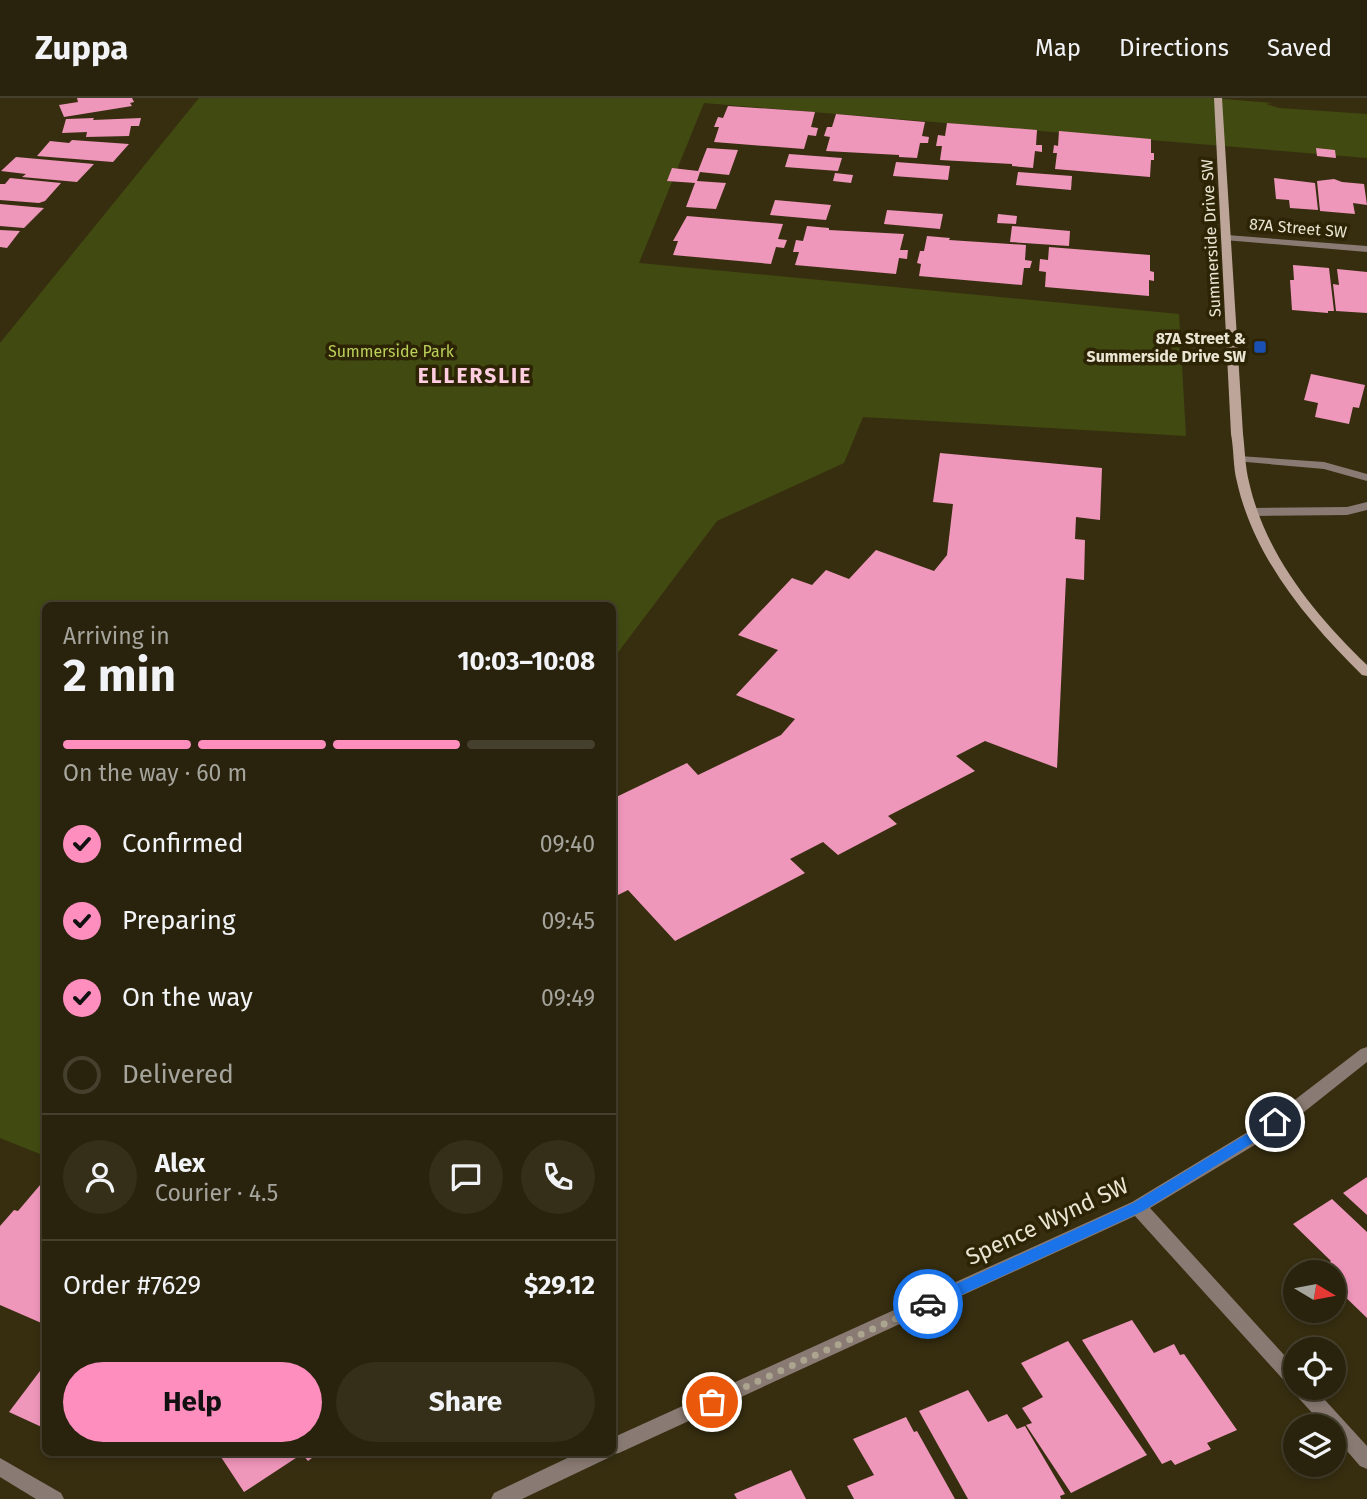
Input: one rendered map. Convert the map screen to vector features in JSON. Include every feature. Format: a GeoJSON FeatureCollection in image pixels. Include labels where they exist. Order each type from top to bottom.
{"type":"FeatureCollection","features":[{"type":"Feature","properties":{"kind":"street","name":"Summerside Drive SW"},"geometry":{"type":"LineString","coordinates":[[1218,98],[1243,484],[1252,512],[1288,582],[1325,631],[1367,672]]}},
{"type":"Feature","properties":{"kind":"street","name":"87A Street SW"},"geometry":{"type":"LineString","coordinates":[[1227,238],[1367,249]]}},
{"type":"Feature","properties":{"kind":"street"},"geometry":{"type":"LineString","coordinates":[[1240,459],[1334,468],[1352,471],[1367,478]]}},
{"type":"Feature","properties":{"kind":"street"},"geometry":{"type":"LineString","coordinates":[[1252,512],[1347,510],[1367,506]]}},
{"type":"Feature","properties":{"kind":"street","name":"Spence Wynd SW"},"geometry":{"type":"LineString","coordinates":[[616,1445],[1138,1207],[1252,1138],[1298,1107],[1367,1053]]}},
{"type":"Feature","properties":{"kind":"street"},"geometry":{"type":"LineString","coordinates":[[1138,1207],[1283,1367]]}},
{"type":"Feature","properties":{"kind":"street"},"geometry":{"type":"LineString","coordinates":[[1313,1400],[1367,1460]]}},
{"type":"Feature","properties":{"kind":"street"},"geometry":{"type":"LineString","coordinates":[[501,1499],[592,1456]]}},
{"type":"Feature","properties":{"kind":"street"},"geometry":{"type":"LineString","coordinates":[[0,1466],[54,1499]]}},
{"type":"Feature","properties":{"kind":"green space","name":"Summerside Park"},"geometry":{"type":"Polygon","coordinates":[[[199,98],[1213,98],[1272,103],[1266,104],[1279,108],[1367,114],[1367,158],[704,103],[639,263],[1179,314],[1186,436],[863,417],[844,463],[717,521],[616,655],[616,602],[42,602],[42,1155],[0,1138],[0,343],[199,98]]]}},
{"type":"Feature","properties":{"kind":"building"},"geometry":{"type":"Polygon","coordinates":[[[77,98],[132,98],[134,102],[130,103],[132,106],[64,117],[59,105],[78,102],[77,98]]]}},
{"type":"Feature","properties":{"kind":"building"},"geometry":{"type":"Polygon","coordinates":[[[728,106],[815,112],[811,127],[818,128],[816,136],[808,135],[804,149],[714,142],[719,127],[714,127],[718,117],[723,118],[728,106]]]}},
{"type":"Feature","properties":{"kind":"building"},"geometry":{"type":"Polygon","coordinates":[[[836,114],[925,122],[922,136],[929,137],[928,143],[920,143],[917,158],[826,151],[830,137],[824,136],[827,127],[832,127],[836,114]]]}},
{"type":"Feature","properties":{"kind":"building"},"geometry":{"type":"Polygon","coordinates":[[[94,118],[93,120],[141,118],[139,126],[131,126],[129,136],[86,137],[87,132],[62,133],[66,119],[94,118]]]}},
{"type":"Feature","properties":{"kind":"building"},"geometry":{"type":"Polygon","coordinates":[[[947,123],[1037,130],[1036,145],[1042,145],[1042,152],[1035,151],[1033,168],[1012,164],[940,160],[942,146],[936,146],[938,135],[945,136],[947,123]]]}},
{"type":"Feature","properties":{"kind":"building"},"geometry":{"type":"Polygon","coordinates":[[[1059,131],[1151,139],[1154,160],[1151,160],[1150,177],[1055,169],[1057,153],[1053,153],[1054,145],[1058,146],[1059,131]]]}},
{"type":"Feature","properties":{"kind":"building"},"geometry":{"type":"Polygon","coordinates":[[[72,140],[129,144],[113,162],[37,156],[50,141],[69,143],[72,140]]]}},
{"type":"Feature","properties":{"kind":"building"},"geometry":{"type":"Polygon","coordinates":[[[707,148],[738,150],[729,175],[700,172],[697,181],[726,183],[716,209],[686,207],[695,183],[667,181],[672,168],[698,171],[707,148]]]}},
{"type":"Feature","properties":{"kind":"building"},"geometry":{"type":"Polygon","coordinates":[[[1316,148],[1335,150],[1336,158],[1317,156],[1316,148]]]}},
{"type":"Feature","properties":{"kind":"building"},"geometry":{"type":"Polygon","coordinates":[[[789,154],[842,158],[838,171],[785,167],[789,154]]]}},
{"type":"Feature","properties":{"kind":"building"},"geometry":{"type":"Polygon","coordinates":[[[16,157],[94,164],[77,182],[22,177],[26,174],[1,171],[16,157]]]}},
{"type":"Feature","properties":{"kind":"building"},"geometry":{"type":"Polygon","coordinates":[[[896,162],[950,166],[948,180],[893,176],[896,162]]]}},
{"type":"Feature","properties":{"kind":"building"},"geometry":{"type":"Polygon","coordinates":[[[1018,172],[1072,176],[1071,190],[1016,185],[1018,172]]]}},
{"type":"Feature","properties":{"kind":"building"},"geometry":{"type":"Polygon","coordinates":[[[835,173],[853,175],[851,183],[833,181],[835,173]]]}},
{"type":"Feature","properties":{"kind":"building"},"geometry":{"type":"Polygon","coordinates":[[[10,178],[61,183],[45,201],[39,203],[0,200],[0,184],[5,184],[10,178]]]}},
{"type":"Feature","properties":{"kind":"building"},"geometry":{"type":"Polygon","coordinates":[[[1274,178],[1315,183],[1318,210],[1290,208],[1289,200],[1276,199],[1274,178]]]}},
{"type":"Feature","properties":{"kind":"building"},"geometry":{"type":"Polygon","coordinates":[[[1334,179],[1364,184],[1367,205],[1353,203],[1355,214],[1320,211],[1317,181],[1334,179]]]}},
{"type":"Feature","properties":{"kind":"building"},"geometry":{"type":"Polygon","coordinates":[[[775,200],[831,205],[826,220],[770,215],[775,200]]]}},
{"type":"Feature","properties":{"kind":"building"},"geometry":{"type":"Polygon","coordinates":[[[0,204],[44,208],[24,228],[0,226],[0,204]]]}},
{"type":"Feature","properties":{"kind":"building"},"geometry":{"type":"Polygon","coordinates":[[[887,210],[943,214],[940,229],[884,224],[887,210]]]}},
{"type":"Feature","properties":{"kind":"building"},"geometry":{"type":"Polygon","coordinates":[[[998,214],[1017,216],[1016,224],[997,223],[998,214]]]}},
{"type":"Feature","properties":{"kind":"building"},"geometry":{"type":"Polygon","coordinates":[[[687,216],[783,224],[778,239],[787,240],[784,248],[776,247],[771,264],[673,255],[678,241],[673,241],[687,216]]]}},
{"type":"Feature","properties":{"kind":"building"},"geometry":{"type":"Polygon","coordinates":[[[807,226],[829,230],[904,234],[900,250],[908,250],[907,259],[899,258],[896,274],[795,265],[799,252],[793,252],[796,240],[803,241],[807,226]]]}},
{"type":"Feature","properties":{"kind":"building"},"geometry":{"type":"Polygon","coordinates":[[[1012,226],[1070,231],[1069,246],[1010,242],[1012,226]]]}},
{"type":"Feature","properties":{"kind":"building"},"geometry":{"type":"Polygon","coordinates":[[[0,230],[20,231],[7,248],[0,247],[0,230]]]}},
{"type":"Feature","properties":{"kind":"building"},"geometry":{"type":"Polygon","coordinates":[[[927,236],[1026,245],[1025,260],[1032,261],[1030,268],[1024,268],[1022,285],[919,276],[921,264],[917,263],[920,251],[924,251],[927,236]]]}},
{"type":"Feature","properties":{"kind":"building"},"geometry":{"type":"Polygon","coordinates":[[[1049,247],[1150,255],[1150,271],[1154,272],[1154,281],[1149,280],[1149,296],[1045,287],[1046,272],[1039,271],[1040,259],[1048,260],[1049,247]]]}},
{"type":"Feature","properties":{"kind":"building"},"geometry":{"type":"Polygon","coordinates":[[[1293,265],[1329,268],[1334,311],[1328,313],[1292,310],[1290,280],[1294,280],[1293,265]]]}},
{"type":"Feature","properties":{"kind":"building"},"geometry":{"type":"Polygon","coordinates":[[[1337,269],[1367,272],[1367,313],[1336,311],[1333,284],[1339,285],[1337,269]]]}},
{"type":"Feature","properties":{"kind":"building"},"geometry":{"type":"Polygon","coordinates":[[[1311,374],[1365,385],[1359,408],[1353,407],[1349,424],[1315,417],[1318,403],[1304,400],[1311,374]]]}},
{"type":"Feature","properties":{"kind":"building"},"geometry":{"type":"Polygon","coordinates":[[[940,453],[1102,468],[1100,520],[1076,517],[1075,539],[1085,540],[1084,580],[1066,578],[1057,768],[985,741],[956,756],[975,771],[888,816],[897,824],[838,855],[823,842],[790,859],[805,873],[675,941],[628,890],[616,896],[616,797],[687,763],[698,775],[781,735],[795,719],[736,695],[778,650],[738,635],[792,578],[812,585],[826,570],[849,579],[876,550],[934,571],[947,555],[953,504],[933,502],[940,453]]]}},
{"type":"Feature","properties":{"kind":"building"},"geometry":{"type":"Polygon","coordinates":[[[1367,1177],[1367,1215],[1343,1193],[1367,1177]]]}},
{"type":"Feature","properties":{"kind":"building"},"geometry":{"type":"Polygon","coordinates":[[[42,1183],[42,1323],[0,1305],[0,1226],[14,1210],[18,1211],[42,1183]]]}},
{"type":"Feature","properties":{"kind":"building"},"geometry":{"type":"Polygon","coordinates":[[[1332,1199],[1367,1232],[1367,1318],[1346,1298],[1346,1260],[1330,1260],[1293,1224],[1332,1199]]]}},
{"type":"Feature","properties":{"kind":"building"},"geometry":{"type":"Polygon","coordinates":[[[1132,1320],[1154,1353],[1174,1344],[1180,1355],[1184,1354],[1237,1430],[1207,1443],[1211,1449],[1175,1465],[1171,1460],[1162,1464],[1082,1340],[1132,1320]]]}},
{"type":"Feature","properties":{"kind":"building"},"geometry":{"type":"Polygon","coordinates":[[[1068,1341],[1147,1455],[1071,1493],[1026,1425],[1032,1423],[1022,1408],[1043,1397],[1021,1363],[1068,1341]]]}},
{"type":"Feature","properties":{"kind":"building"},"geometry":{"type":"Polygon","coordinates":[[[42,1368],[42,1427],[9,1412],[42,1368]]]}},
{"type":"Feature","properties":{"kind":"building"},"geometry":{"type":"Polygon","coordinates":[[[968,1390],[988,1422],[1007,1414],[1017,1429],[1025,1426],[1065,1494],[1060,1496],[1061,1499],[968,1499],[919,1411],[968,1390]]]}},
{"type":"Feature","properties":{"kind":"building"},"geometry":{"type":"Polygon","coordinates":[[[906,1417],[914,1432],[917,1431],[955,1499],[854,1499],[847,1486],[874,1475],[853,1439],[906,1417]]]}},
{"type":"Feature","properties":{"kind":"building"},"geometry":{"type":"Polygon","coordinates":[[[222,1456],[299,1456],[244,1492],[222,1456]]]}},
{"type":"Feature","properties":{"kind":"building"},"geometry":{"type":"Polygon","coordinates":[[[791,1470],[806,1499],[737,1499],[734,1494],[791,1470]]]}},
{"type":"Feature","properties":{"kind":"way so far"},"geometry":{"type":"LineString","coordinates":[[712,1402],[928,1304]]}},
{"type":"Feature","properties":{"kind":"place","name":"87A Street & Summerside Drive SW"},"geometry":{"type":"Point","coordinates":[1260,347]}},
{"type":"Feature","properties":{"kind":"district","name":"ELLERSLIE"},"geometry":{"type":"Point","coordinates":[475,376]}},
{"type":"Feature","properties":{"kind":"route"},"geometry":{"type":"LineString","coordinates":[[928,1304],[1138,1207],[1275,1122]]}}]}
